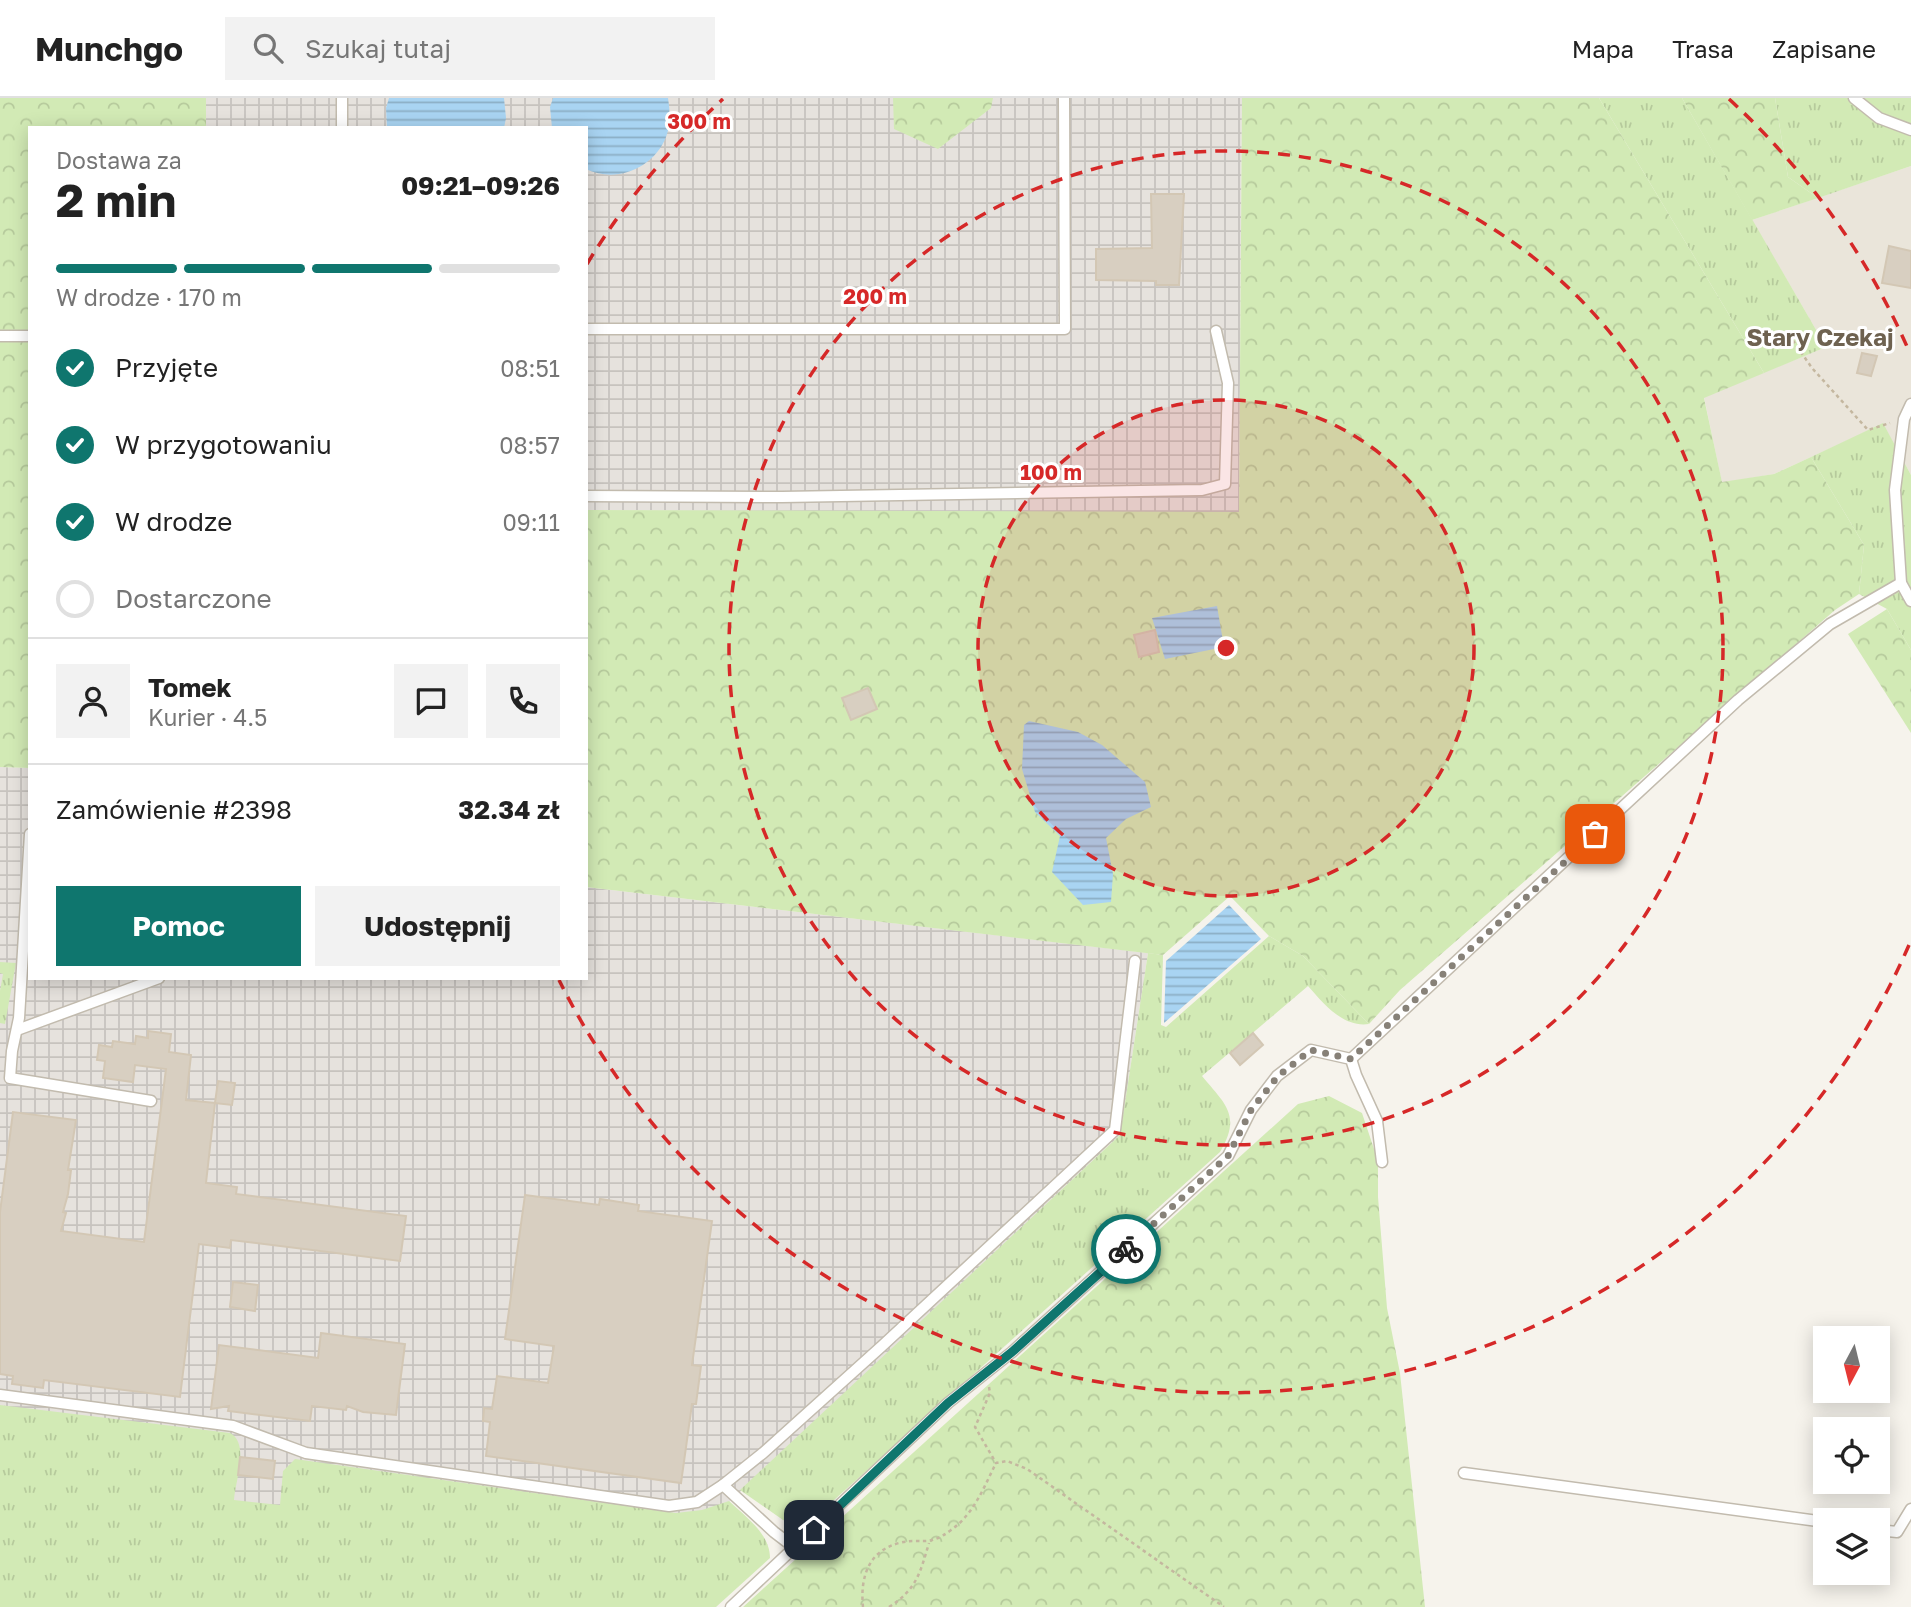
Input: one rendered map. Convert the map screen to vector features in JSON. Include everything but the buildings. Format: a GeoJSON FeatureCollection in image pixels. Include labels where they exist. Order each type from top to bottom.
{"type":"FeatureCollection","features":[{"type":"Feature","properties":{"kind":"lane"},"geometry":{"type":"LineString","coordinates":[[342,98],[342,126]]}},
{"type":"Feature","properties":{"kind":"lane"},"geometry":{"type":"LineString","coordinates":[[588,329],[1065,329],[1064,98]]}},
{"type":"Feature","properties":{"kind":"lane"},"geometry":{"type":"LineString","coordinates":[[1854,98],[1879,118],[1911,130]]}},
{"type":"Feature","properties":{"kind":"lane"},"geometry":{"type":"LineString","coordinates":[[588,496],[782,497],[1188,490],[1225,484],[1228,383],[1216,331]]}},
{"type":"Feature","properties":{"kind":"lane"},"geometry":{"type":"LineString","coordinates":[[0,336],[28,336]]}},
{"type":"Feature","properties":{"kind":"lane"},"geometry":{"type":"LineString","coordinates":[[1911,404],[1904,419],[1895,490],[1901,583],[1911,601]]}},
{"type":"Feature","properties":{"kind":"lane"},"geometry":{"type":"LineString","coordinates":[[1351,1059],[1738,701],[1830,624],[1901,583]]}},
{"type":"Feature","properties":{"kind":"lane"},"geometry":{"type":"LineString","coordinates":[[28,864],[17,1030],[5,1078],[151,1101]]}},
{"type":"Feature","properties":{"kind":"lane"},"geometry":{"type":"LineString","coordinates":[[0,1395],[233,1426],[306,1453],[669,1506],[697,1502],[723,1485],[872,1355],[1115,1130],[1135,961]]}},
{"type":"Feature","properties":{"kind":"lane"},"geometry":{"type":"LineString","coordinates":[[17,1030],[154,980]]}},
{"type":"Feature","properties":{"kind":"lane"},"geometry":{"type":"LineString","coordinates":[[731,1607],[948,1403],[1012,1352],[1228,1156],[1251,1110],[1278,1076],[1311,1050],[1351,1059]]}},
{"type":"Feature","properties":{"kind":"lane"},"geometry":{"type":"LineString","coordinates":[[1351,1059],[1377,1121],[1382,1162]]}},
{"type":"Feature","properties":{"kind":"lane"},"geometry":{"type":"LineString","coordinates":[[1464,1474],[1813,1520]]}},
{"type":"Feature","properties":{"kind":"lane"},"geometry":{"type":"LineString","coordinates":[[723,1485],[794,1548]]}},
{"type":"Feature","properties":{"kind":"lane"},"geometry":{"type":"LineString","coordinates":[[1890,1531],[1897,1532],[1911,1509]]}},
{"type":"Feature","properties":{"kind":"path"},"geometry":{"type":"LineString","coordinates":[[1770,345],[1788,335],[1812,368],[1868,430],[1904,419]]}},
{"type":"Feature","properties":{"kind":"path"},"geometry":{"type":"LineString","coordinates":[[987,1372],[990,1393],[975,1427],[996,1462]]}},
{"type":"Feature","properties":{"kind":"path"},"geometry":{"type":"LineString","coordinates":[[996,1462],[1007,1461],[1027,1469],[1224,1607]]}},
{"type":"Feature","properties":{"kind":"path"},"geometry":{"type":"LineString","coordinates":[[863,1607],[863,1575],[879,1552],[901,1542],[929,1543],[952,1530],[977,1503],[996,1462]]}},
{"type":"Feature","properties":{"kind":"path"},"geometry":{"type":"LineString","coordinates":[[889,1607],[906,1596],[920,1572],[929,1543]]}},
{"type":"Feature","properties":{"kind":"shaded area"},"geometry":{"type":"Polygon","coordinates":[[[206,98],[1242,98],[1239,513],[588,510],[588,126],[206,126],[206,98]]]}},
{"type":"Feature","properties":{"kind":"shaded area"},"geometry":{"type":"Polygon","coordinates":[[[1911,166],[1911,475],[1883,424],[1774,474],[1722,483],[1704,397],[1826,347],[1752,220],[1911,166]]]}},
{"type":"Feature","properties":{"kind":"shaded area"},"geometry":{"type":"Polygon","coordinates":[[[0,767],[28,768],[28,980],[588,980],[588,887],[1148,953],[1120,1135],[710,1520],[289,1513],[229,1505],[0,1431],[0,767]]]}},
{"type":"Feature","properties":{"kind":"green space"},"geometry":{"type":"Polygon","coordinates":[[[0,98],[206,98],[206,126],[28,126],[28,768],[0,767],[0,98]]]}},
{"type":"Feature","properties":{"kind":"green space"},"geometry":{"type":"Polygon","coordinates":[[[893,98],[993,98],[991,108],[938,149],[894,129],[893,98]]]}},
{"type":"Feature","properties":{"kind":"green space"},"geometry":{"type":"Polygon","coordinates":[[[1242,98],[1599,98],[1764,373],[1704,398],[1722,482],[1774,474],[1811,457],[1864,545],[1859,594],[1835,610],[1400,990],[1369,1024],[1303,956],[1269,936],[1230,896],[1163,955],[588,887],[588,510],[1239,512],[1242,98]]]}},
{"type":"Feature","properties":{"kind":"green space"},"geometry":{"type":"Polygon","coordinates":[[[1599,98],[1682,98],[1826,347],[1764,373],[1599,98]]]}},
{"type":"Feature","properties":{"kind":"green space"},"geometry":{"type":"Polygon","coordinates":[[[1682,98],[1775,98],[1788,177],[1818,198],[1752,220],[1682,98]]]}},
{"type":"Feature","properties":{"kind":"green space"},"geometry":{"type":"Polygon","coordinates":[[[1775,98],[1911,98],[1911,166],[1818,198],[1788,177],[1775,98]]]}},
{"type":"Feature","properties":{"kind":"green space"},"geometry":{"type":"Polygon","coordinates":[[[1883,423],[1911,475],[1911,650],[1887,609],[1859,594],[1864,545],[1811,457],[1883,423]]]}},
{"type":"Feature","properties":{"kind":"green space"},"geometry":{"type":"Polygon","coordinates":[[[1887,609],[1911,650],[1911,733],[1848,634],[1887,609]]]}},
{"type":"Feature","properties":{"kind":"green space"},"geometry":{"type":"Polygon","coordinates":[[[1269,936],[1303,956],[1369,1024],[1342,1018],[1327,1007],[1308,986],[1202,1076],[1224,1103],[1230,1119],[1230,1128],[1220,1152],[803,1528],[783,1520],[740,1490],[1120,1135],[1148,953],[1163,955],[1161,1025],[1166,1027],[1269,936]]]}},
{"type":"Feature","properties":{"kind":"green space"},"geometry":{"type":"Polygon","coordinates":[[[0,962],[16,963],[5,1024],[0,1023],[3,974],[0,973],[0,962]]]}},
{"type":"Feature","properties":{"kind":"green space"},"geometry":{"type":"Polygon","coordinates":[[[1329,1096],[1362,1113],[1378,1161],[1378,1197],[1387,1308],[1400,1373],[1425,1607],[743,1607],[1298,1104],[1329,1096]]]}},
{"type":"Feature","properties":{"kind":"green space"},"geometry":{"type":"Polygon","coordinates":[[[0,1405],[230,1433],[236,1438],[240,1454],[234,1500],[280,1505],[283,1471],[295,1459],[676,1513],[702,1510],[729,1501],[762,1534],[770,1558],[716,1607],[0,1607],[0,1405]]]}},
{"type":"Feature","properties":{"kind":"water"},"geometry":{"type":"Polygon","coordinates":[[[389,98],[504,98],[506,118],[504,126],[387,126],[386,108],[389,98]]]}},
{"type":"Feature","properties":{"kind":"water"},"geometry":{"type":"Polygon","coordinates":[[[553,98],[668,98],[668,132],[660,148],[643,165],[621,174],[598,173],[588,170],[588,126],[552,126],[550,107],[553,98]]]}},
{"type":"Feature","properties":{"kind":"water"},"geometry":{"type":"Polygon","coordinates":[[[1217,606],[1224,647],[1165,659],[1152,618],[1217,606]]]}},
{"type":"Feature","properties":{"kind":"water"},"geometry":{"type":"Polygon","coordinates":[[[1029,721],[1078,732],[1102,745],[1145,782],[1151,807],[1126,819],[1106,838],[1113,874],[1111,902],[1083,905],[1052,872],[1060,836],[1035,812],[1022,769],[1024,725],[1029,721]]]}},
{"type":"Feature","properties":{"kind":"water"},"geometry":{"type":"Polygon","coordinates":[[[1229,905],[1261,939],[1164,1023],[1166,961],[1229,905]]]}},
{"type":"Feature","properties":{"kind":"way so far"},"geometry":{"type":"LineString","coordinates":[[1126,1249],[1228,1156],[1251,1110],[1278,1076],[1311,1050],[1351,1059],[1595,834]]}},
{"type":"Feature","properties":{"kind":"district","name":"Stary Czekaj"},"geometry":{"type":"Point","coordinates":[1820,338]}},
{"type":"Feature","properties":{"kind":"route"},"geometry":{"type":"LineString","coordinates":[[814,1530],[948,1403],[1012,1352],[1126,1249]]}}]}
